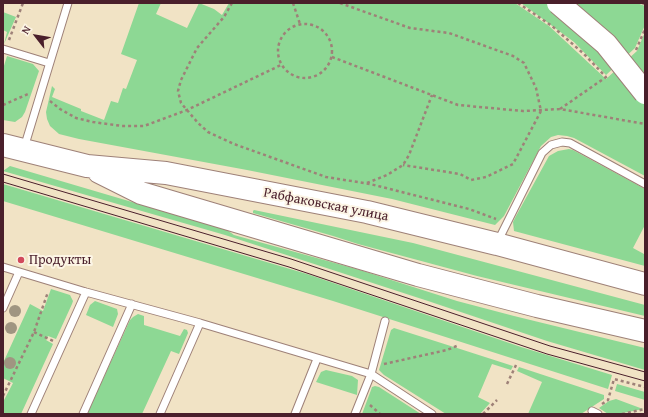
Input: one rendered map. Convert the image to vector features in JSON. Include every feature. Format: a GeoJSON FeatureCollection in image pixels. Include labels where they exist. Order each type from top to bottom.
{"type":"FeatureCollection","features":[{"type":"Feature","properties":{"kind":"main road"},"geometry":{"type":"LineString","coordinates":[[558,3],[606,44],[645,93]]}},
{"type":"Feature","properties":{"kind":"main road","name":"Рабфаковская улица"},"geometry":{"type":"LineString","coordinates":[[13,148],[87,166],[166,173],[367,212],[497,244],[645,284]]}},
{"type":"Feature","properties":{"kind":"main road"},"geometry":{"type":"LineString","coordinates":[[87,166],[141,193],[200,211],[418,275],[537,306],[645,331]]}},
{"type":"Feature","properties":{"kind":"lane"},"geometry":{"type":"LineString","coordinates":[[13,148],[40,93],[68,3]]}},
{"type":"Feature","properties":{"kind":"lane"},"geometry":{"type":"LineString","coordinates":[[4,50],[49,64]]}},
{"type":"Feature","properties":{"kind":"lane"},"geometry":{"type":"LineString","coordinates":[[497,244],[542,153],[551,145],[562,142],[570,143],[645,184]]}},
{"type":"Feature","properties":{"kind":"lane"},"geometry":{"type":"LineString","coordinates":[[3,267],[86,292],[200,323],[371,374],[432,414]]}},
{"type":"Feature","properties":{"kind":"lane"},"geometry":{"type":"LineString","coordinates":[[3,308],[19,272]]}},
{"type":"Feature","properties":{"kind":"lane"},"geometry":{"type":"LineString","coordinates":[[31,414],[86,292]]}},
{"type":"Feature","properties":{"kind":"lane"},"geometry":{"type":"LineString","coordinates":[[83,414],[132,304]]}},
{"type":"Feature","properties":{"kind":"lane"},"geometry":{"type":"LineString","coordinates":[[355,414],[371,374],[385,321]]}},
{"type":"Feature","properties":{"kind":"lane"},"geometry":{"type":"LineString","coordinates":[[160,414],[200,323]]}},
{"type":"Feature","properties":{"kind":"lane"},"geometry":{"type":"LineString","coordinates":[[295,414],[317,359]]}},
{"type":"Feature","properties":{"kind":"path"},"geometry":{"type":"LineString","coordinates":[[4,50],[23,3]]}},
{"type":"Feature","properties":{"kind":"path"},"geometry":{"type":"LineString","coordinates":[[232,3],[224,17],[197,48],[181,80],[178,91],[182,103],[187,110],[198,124],[208,132],[234,144],[326,177],[367,183],[469,209],[488,217],[507,222]]}},
{"type":"Feature","properties":{"kind":"path"},"geometry":{"type":"LineString","coordinates":[[293,3],[300,24]]}},
{"type":"Feature","properties":{"kind":"path"},"geometry":{"type":"LineString","coordinates":[[340,3],[410,28],[449,33],[513,56],[524,63],[536,88],[541,111],[513,164],[486,177],[471,180],[460,174],[402,165]]}},
{"type":"Feature","properties":{"kind":"path"},"geometry":{"type":"LineString","coordinates":[[518,3],[552,26],[584,54],[606,77]]}},
{"type":"Feature","properties":{"kind":"path"},"geometry":{"type":"LineString","coordinates":[[300,24],[309,24],[318,27],[325,32],[330,40],[332,48],[332,57],[329,65],[317,76],[309,78],[293,76],[286,71],[281,65],[278,52],[280,40],[288,30],[300,24]]}},
{"type":"Feature","properties":{"kind":"path"},"geometry":{"type":"LineString","coordinates":[[332,57],[458,104],[523,111],[560,110],[645,124]]}},
{"type":"Feature","properties":{"kind":"path"},"geometry":{"type":"LineString","coordinates":[[3,105],[33,92],[40,93],[60,110],[76,118],[122,126],[144,126],[187,110],[281,65]]}},
{"type":"Feature","properties":{"kind":"path"},"geometry":{"type":"LineString","coordinates":[[367,183],[387,175],[402,165],[410,155],[432,95]]}},
{"type":"Feature","properties":{"kind":"path"},"geometry":{"type":"LineString","coordinates":[[3,396],[34,332],[52,282]]}},
{"type":"Feature","properties":{"kind":"path"},"geometry":{"type":"LineString","coordinates":[[34,332],[62,345]]}},
{"type":"Feature","properties":{"kind":"path"},"geometry":{"type":"LineString","coordinates":[[384,364],[447,350],[459,345]]}},
{"type":"Feature","properties":{"kind":"path"},"geometry":{"type":"LineString","coordinates":[[507,384],[517,363]]}},
{"type":"Feature","properties":{"kind":"path"},"geometry":{"type":"LineString","coordinates":[[595,412],[608,400],[614,379],[645,387]]}},
{"type":"Feature","properties":{"kind":"path"},"geometry":{"type":"LineString","coordinates":[[483,414],[497,400]]}},
{"type":"Feature","properties":{"kind":"path"},"geometry":{"type":"LineString","coordinates":[[622,414],[645,410]]}},
{"type":"Feature","properties":{"kind":"green space"},"geometry":{"type":"Polygon","coordinates":[[[139,3],[161,3],[156,14],[187,28],[199,3],[214,9],[222,15],[229,3],[515,3],[549,26],[606,79],[637,51],[645,32],[645,176],[574,138],[558,135],[551,137],[541,146],[504,216],[495,225],[392,199],[59,134],[50,126],[47,119],[46,112],[52,86],[55,89],[52,97],[104,120],[111,101],[118,103],[123,88],[126,89],[137,60],[121,54],[139,3]]]}},
{"type":"Feature","properties":{"kind":"green space"},"geometry":{"type":"Polygon","coordinates":[[[521,3],[637,3],[645,6],[645,25],[635,48],[606,75],[574,42],[521,3]]]}},
{"type":"Feature","properties":{"kind":"green space"},"geometry":{"type":"Polygon","coordinates":[[[3,12],[16,17],[4,44],[7,32],[3,30],[3,12]]]}},
{"type":"Feature","properties":{"kind":"green space"},"geometry":{"type":"Polygon","coordinates":[[[7,56],[33,64],[39,71],[25,112],[22,117],[15,122],[3,120],[3,69],[7,56]]]}},
{"type":"Feature","properties":{"kind":"green space"},"geometry":{"type":"Polygon","coordinates":[[[569,149],[645,189],[645,225],[633,248],[644,254],[645,253],[645,266],[514,231],[513,222],[549,156],[558,151],[569,149]]]}},
{"type":"Feature","properties":{"kind":"green space"},"geometry":{"type":"Polygon","coordinates":[[[10,166],[227,230],[234,235],[360,270],[457,301],[645,348],[645,370],[547,341],[225,235],[3,171],[10,166]]]}},
{"type":"Feature","properties":{"kind":"green space"},"geometry":{"type":"Polygon","coordinates":[[[3,184],[307,274],[521,347],[612,375],[608,389],[333,301],[3,201],[3,184]]]}},
{"type":"Feature","properties":{"kind":"green space"},"geometry":{"type":"Polygon","coordinates":[[[254,210],[413,243],[645,305],[645,316],[477,276],[358,244],[253,213],[254,210]]]}},
{"type":"Feature","properties":{"kind":"green space"},"geometry":{"type":"Polygon","coordinates":[[[51,289],[70,295],[73,301],[72,304],[56,339],[48,336],[46,340],[53,344],[21,414],[3,414],[3,402],[13,383],[3,378],[3,363],[30,304],[43,311],[51,289]]]}},
{"type":"Feature","properties":{"kind":"green space"},"geometry":{"type":"Polygon","coordinates":[[[95,301],[117,309],[118,314],[113,327],[86,315],[90,305],[95,301]]]}},
{"type":"Feature","properties":{"kind":"green space"},"geometry":{"type":"Polygon","coordinates":[[[138,314],[144,316],[144,325],[180,336],[184,329],[187,330],[188,333],[179,354],[171,351],[142,414],[87,414],[130,320],[138,314]]]}},
{"type":"Feature","properties":{"kind":"green space"},"geometry":{"type":"Polygon","coordinates":[[[394,328],[513,366],[511,370],[492,364],[478,397],[490,403],[480,414],[446,414],[384,375],[379,370],[391,330],[394,328]]]}},
{"type":"Feature","properties":{"kind":"green space"},"geometry":{"type":"Polygon","coordinates":[[[519,367],[604,395],[604,399],[581,414],[528,414],[542,382],[517,371],[519,367]]]}},
{"type":"Feature","properties":{"kind":"green space"},"geometry":{"type":"Polygon","coordinates":[[[326,370],[352,376],[358,380],[357,395],[316,382],[321,372],[326,370]]]}},
{"type":"Feature","properties":{"kind":"green space"},"geometry":{"type":"Polygon","coordinates":[[[617,384],[645,392],[645,400],[615,391],[617,384]]]}},
{"type":"Feature","properties":{"kind":"green space"},"geometry":{"type":"Polygon","coordinates":[[[372,387],[379,387],[421,414],[362,414],[372,387]]]}},
{"type":"Feature","properties":{"kind":"green space"},"geometry":{"type":"Polygon","coordinates":[[[616,399],[643,409],[618,414],[608,414],[599,408],[609,401],[616,399]]]}},
{"type":"Feature","properties":{"kind":"tram line"},"geometry":{"type":"LineString","coordinates":[[3,174],[291,259],[550,346],[645,372]]}},
{"type":"Feature","properties":{"kind":"tram line"},"geometry":{"type":"LineString","coordinates":[[3,182],[289,267],[547,354],[645,381]]}},
{"type":"Feature","properties":{"kind":"place","name":"Продукты"},"geometry":{"type":"Point","coordinates":[21,260]}}]}
